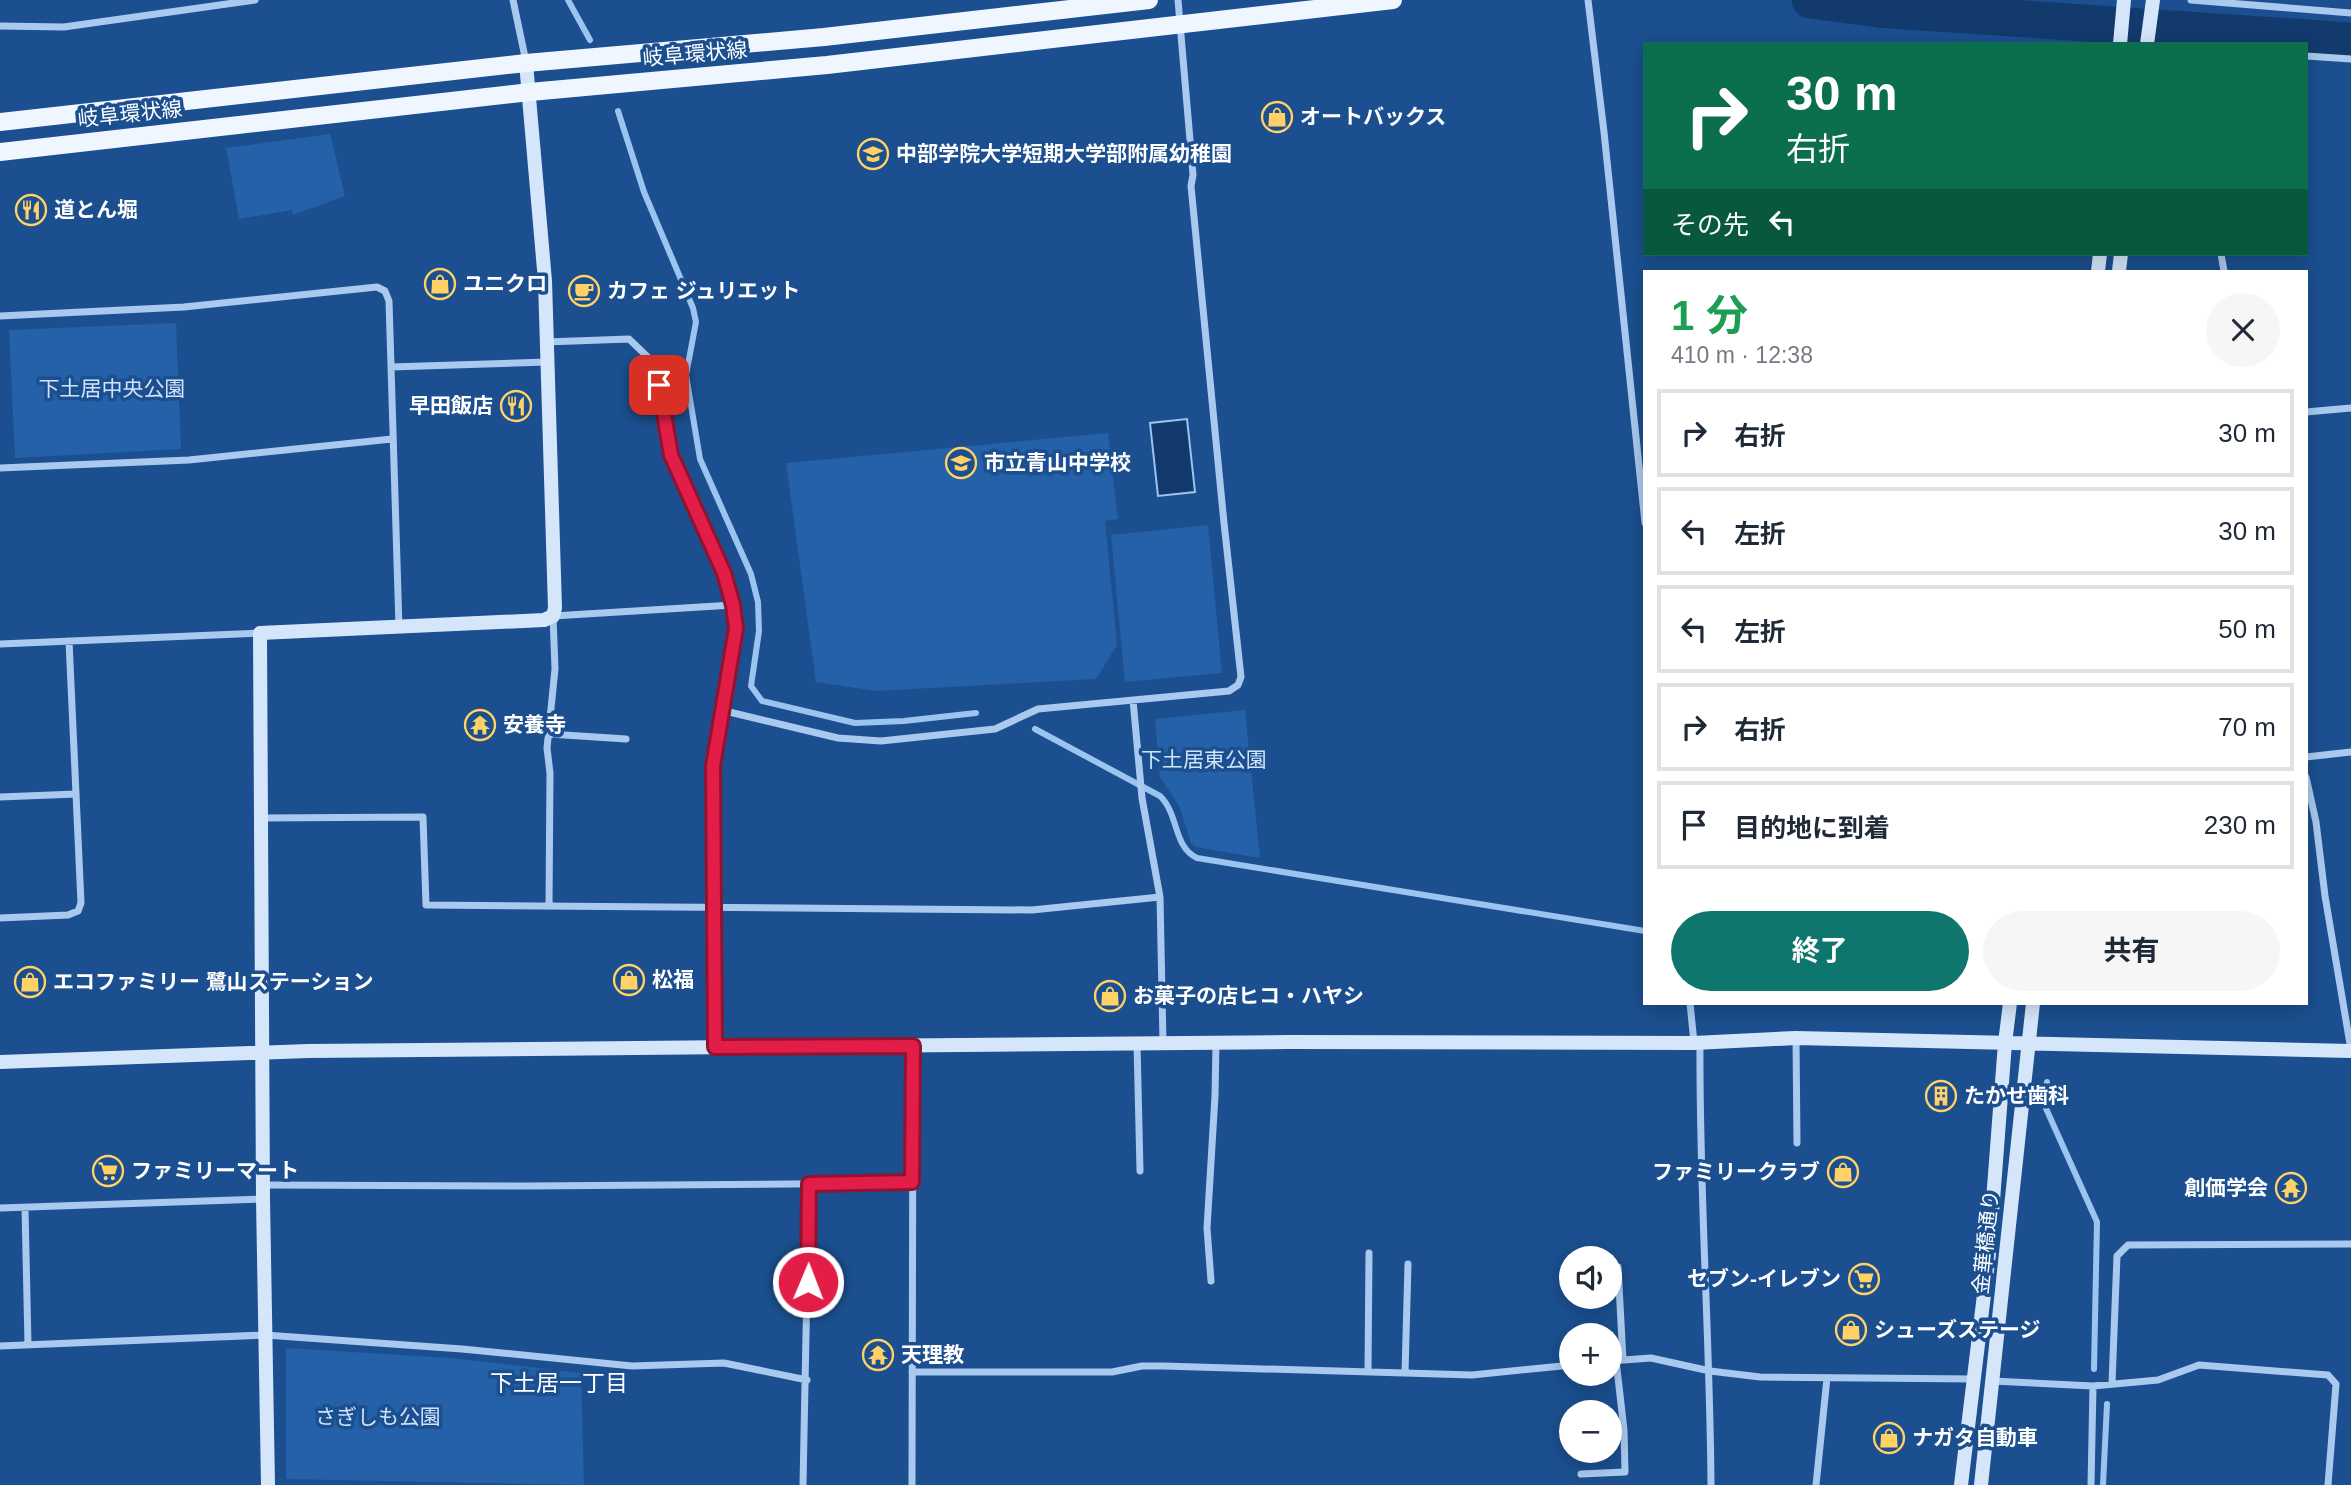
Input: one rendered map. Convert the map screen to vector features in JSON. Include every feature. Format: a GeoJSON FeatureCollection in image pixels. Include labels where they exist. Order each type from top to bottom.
{"type":"FeatureCollection","features":[{"type":"Feature","properties":{"kind":"main road","name":"岐阜環状線"},"geometry":{"type":"LineString","coordinates":[[0,122],[526,63],[824,37],[1149,0]]}},
{"type":"Feature","properties":{"kind":"main road","name":"岐阜環状線"},"geometry":{"type":"LineString","coordinates":[[0,152],[530,92],[841,64],[1393,0]]}},
{"type":"Feature","properties":{"kind":"street"},"geometry":{"type":"LineString","coordinates":[[0,26],[64,27],[255,0]]}},
{"type":"Feature","properties":{"kind":"street"},"geometry":{"type":"LineString","coordinates":[[513,0],[530,92],[545,281],[555,608],[555,669],[547,748],[550,773],[549,906]]}},
{"type":"Feature","properties":{"kind":"street"},"geometry":{"type":"LineString","coordinates":[[722,710],[838,738],[881,741],[995,729],[1038,709],[1229,691],[1238,685],[1241,677],[1191,186],[1193,175],[1178,0]]}},
{"type":"Feature","properties":{"kind":"street"},"geometry":{"type":"LineString","coordinates":[[1588,0],[1643,504]]}},
{"type":"Feature","properties":{"kind":"street"},"geometry":{"type":"LineString","coordinates":[[2120,42],[2124,0]]}},
{"type":"Feature","properties":{"kind":"street"},"geometry":{"type":"LineString","coordinates":[[2191,0],[2351,13]]}},
{"type":"Feature","properties":{"kind":"street"},"geometry":{"type":"LineString","coordinates":[[2147,42],[2153,2]]}},
{"type":"Feature","properties":{"kind":"street"},"geometry":{"type":"LineString","coordinates":[[2308,56],[2351,59]]}},
{"type":"Feature","properties":{"kind":"street"},"geometry":{"type":"LineString","coordinates":[[0,316],[184,307],[377,288],[385,291],[389,301],[399,627]]}},
{"type":"Feature","properties":{"kind":"street"},"geometry":{"type":"LineString","coordinates":[[546,342],[629,339],[655,364],[671,455],[715,552],[733,605],[736,628],[713,766],[715,1047]]}},
{"type":"Feature","properties":{"kind":"street"},"geometry":{"type":"LineString","coordinates":[[391,367],[547,362]]}},
{"type":"Feature","properties":{"kind":"street"},"geometry":{"type":"LineString","coordinates":[[2308,412],[2351,408]]}},
{"type":"Feature","properties":{"kind":"street"},"geometry":{"type":"LineString","coordinates":[[0,468],[189,460],[392,439]]}},
{"type":"Feature","properties":{"kind":"street"},"geometry":{"type":"LineString","coordinates":[[0,645],[544,620],[553,617],[733,605]]}},
{"type":"Feature","properties":{"kind":"street"},"geometry":{"type":"LineString","coordinates":[[260,633],[263,1192],[268,1485]]}},
{"type":"Feature","properties":{"kind":"street"},"geometry":{"type":"LineString","coordinates":[[0,918],[68,915],[78,911],[81,903],[69,641]]}},
{"type":"Feature","properties":{"kind":"street"},"geometry":{"type":"LineString","coordinates":[[1133,700],[1142,798],[1160,897],[1163,1044]]}},
{"type":"Feature","properties":{"kind":"street"},"geometry":{"type":"LineString","coordinates":[[549,734],[626,739]]}},
{"type":"Feature","properties":{"kind":"street"},"geometry":{"type":"LineString","coordinates":[[2308,757],[2351,752]]}},
{"type":"Feature","properties":{"kind":"street"},"geometry":{"type":"LineString","coordinates":[[0,1062],[308,1051],[1216,1043],[1697,1043],[1796,1038],[2351,1050],[2316,822],[2308,786]]}},
{"type":"Feature","properties":{"kind":"street"},"geometry":{"type":"LineString","coordinates":[[0,797],[76,794]]}},
{"type":"Feature","properties":{"kind":"street"},"geometry":{"type":"LineString","coordinates":[[261,818],[423,817],[426,905],[1032,910],[1160,897]]}},
{"type":"Feature","properties":{"kind":"street"},"geometry":{"type":"LineString","coordinates":[[1690,1005],[1697,1043],[1699,1148],[1710,1371],[1711,1485]]}},
{"type":"Feature","properties":{"kind":"street","name":"金華橋通り"},"geometry":{"type":"LineString","coordinates":[[1961,1485],[1989,1253],[2010,1005]]}},
{"type":"Feature","properties":{"kind":"street","name":"金華橋通り"},"geometry":{"type":"LineString","coordinates":[[1981,1485],[2033,1005]]}},
{"type":"Feature","properties":{"kind":"street"},"geometry":{"type":"LineString","coordinates":[[1796,1038],[1797,1143]]}},
{"type":"Feature","properties":{"kind":"street"},"geometry":{"type":"LineString","coordinates":[[1211,1281],[1207,1228],[1216,1043]]}},
{"type":"Feature","properties":{"kind":"street"},"geometry":{"type":"LineString","coordinates":[[1137,1044],[1140,1171]]}},
{"type":"Feature","properties":{"kind":"street"},"geometry":{"type":"LineString","coordinates":[[912,1485],[913,1046]]}},
{"type":"Feature","properties":{"kind":"street"},"geometry":{"type":"LineString","coordinates":[[0,1208],[263,1192],[912,1182]]}},
{"type":"Feature","properties":{"kind":"street"},"geometry":{"type":"LineString","coordinates":[[803,1485],[809,1184]]}},
{"type":"Feature","properties":{"kind":"street"},"geometry":{"type":"LineString","coordinates":[[24,1208],[28,1345]]}},
{"type":"Feature","properties":{"kind":"street"},"geometry":{"type":"LineString","coordinates":[[2112,1383],[2117,1256],[2128,1245],[2351,1244]]}},
{"type":"Feature","properties":{"kind":"street"},"geometry":{"type":"LineString","coordinates":[[1368,1372],[1369,1253]]}},
{"type":"Feature","properties":{"kind":"street"},"geometry":{"type":"LineString","coordinates":[[1405,1373],[1408,1264]]}},
{"type":"Feature","properties":{"kind":"street"},"geometry":{"type":"LineString","coordinates":[[0,1346],[265,1335],[462,1349],[632,1366],[724,1363],[807,1380]]}},
{"type":"Feature","properties":{"kind":"street"},"geometry":{"type":"LineString","coordinates":[[1622,1360],[1651,1358],[1710,1371],[1760,1377],[1974,1379]]}},
{"type":"Feature","properties":{"kind":"street"},"geometry":{"type":"LineString","coordinates":[[1992,1381],[2093,1386],[2158,1380],[2199,1365],[2328,1375],[2336,1384],[2328,1485]]}},
{"type":"Feature","properties":{"kind":"street"},"geometry":{"type":"LineString","coordinates":[[912,1372],[1112,1372],[1142,1366],[1164,1366],[1472,1375],[1559,1366]]}},
{"type":"Feature","properties":{"kind":"street"},"geometry":{"type":"LineString","coordinates":[[1816,1485],[1827,1378]]}},
{"type":"Feature","properties":{"kind":"street"},"geometry":{"type":"LineString","coordinates":[[1581,1474],[1625,1472],[1619,1386]]}},
{"type":"Feature","properties":{"kind":"street"},"geometry":{"type":"LineString","coordinates":[[2091,1485],[2093,1386]]}},
{"type":"Feature","properties":{"kind":"green space"},"geometry":{"type":"Polygon","coordinates":[[[330,134],[345,196],[293,215],[292,210],[239,219],[226,148],[330,134]]]}},
{"type":"Feature","properties":{"kind":"green space","name":"下土居中央公園"},"geometry":{"type":"Polygon","coordinates":[[[176,323],[181,449],[15,458],[9,330],[176,323]]]}},
{"type":"Feature","properties":{"kind":"green space"},"geometry":{"type":"Polygon","coordinates":[[[1108,433],[1118,519],[1105,521],[1117,645],[1096,679],[876,691],[816,682],[786,463],[1108,433]]]}},
{"type":"Feature","properties":{"kind":"green space"},"geometry":{"type":"Polygon","coordinates":[[[1208,525],[1222,673],[1125,682],[1111,535],[1208,525]]]}},
{"type":"Feature","properties":{"kind":"green space","name":"下土居東公園"},"geometry":{"type":"Polygon","coordinates":[[[1245,710],[1260,858],[1196,847],[1191,843],[1179,806],[1160,777],[1155,719],[1245,710]]]}},
{"type":"Feature","properties":{"kind":"green space","name":"さぎしも公園"},"geometry":{"type":"Polygon","coordinates":[[[286,1348],[451,1358],[581,1373],[584,1485],[286,1479],[286,1348]]]}},
{"type":"Feature","properties":{"kind":"shaded area"},"geometry":{"type":"Polygon","coordinates":[[[1187,419],[1195,492],[1158,496],[1150,423],[1187,419]]]}},
{"type":"Feature","properties":{"kind":"waterway"},"geometry":{"type":"LineString","coordinates":[[568,0],[590,40]]}},
{"type":"Feature","properties":{"kind":"waterway"},"geometry":{"type":"LineString","coordinates":[[1810,0],[1878,9],[2351,41]]}},
{"type":"Feature","properties":{"kind":"waterway"},"geometry":{"type":"LineString","coordinates":[[618,111],[644,192],[693,308],[696,322],[686,375],[700,459],[751,574],[758,602],[759,631],[751,686],[762,701],[855,723],[976,713]]}},
{"type":"Feature","properties":{"kind":"waterway"},"geometry":{"type":"LineString","coordinates":[[1035,729],[1160,796],[1166,803],[1184,846],[1197,858],[1643,931]]}},
{"type":"Feature","properties":{"kind":"waterway"},"geometry":{"type":"LineString","coordinates":[[2047,1082],[2044,1104],[2097,1222],[2094,1369]]}},
{"type":"Feature","properties":{"kind":"waterway"},"geometry":{"type":"LineString","coordinates":[[2103,1485],[2107,1404]]}},
{"type":"Feature","properties":{"kind":"place","name":"オートバックス"},"geometry":{"type":"Point","coordinates":[1277,117]}},
{"type":"Feature","properties":{"kind":"place","name":"中部学院大学短期大学部附属幼稚園"},"geometry":{"type":"Point","coordinates":[873,154]}},
{"type":"Feature","properties":{"kind":"place","name":"道とん堀"},"geometry":{"type":"Point","coordinates":[31,210]}},
{"type":"Feature","properties":{"kind":"place","name":"ユニクロ"},"geometry":{"type":"Point","coordinates":[440,284]}},
{"type":"Feature","properties":{"kind":"place","name":"カフェ ジュリエット"},"geometry":{"type":"Point","coordinates":[584,291]}},
{"type":"Feature","properties":{"kind":"place","name":"早田飯店"},"geometry":{"type":"Point","coordinates":[516,406]}},
{"type":"Feature","properties":{"kind":"place","name":"市立青山中学校"},"geometry":{"type":"Point","coordinates":[961,463]}},
{"type":"Feature","properties":{"kind":"place","name":"安養寺"},"geometry":{"type":"Point","coordinates":[480,725]}},
{"type":"Feature","properties":{"kind":"place","name":"松福"},"geometry":{"type":"Point","coordinates":[629,980]}},
{"type":"Feature","properties":{"kind":"place","name":"エコファミリー 鷺山ステーション"},"geometry":{"type":"Point","coordinates":[30,982]}},
{"type":"Feature","properties":{"kind":"place","name":"お菓子の店ヒコ・ハヤシ"},"geometry":{"type":"Point","coordinates":[1110,996]}},
{"type":"Feature","properties":{"kind":"place","name":"たかせ歯科"},"geometry":{"type":"Point","coordinates":[1941,1096]}},
{"type":"Feature","properties":{"kind":"place","name":"ファミリーマート"},"geometry":{"type":"Point","coordinates":[108,1171]}},
{"type":"Feature","properties":{"kind":"place","name":"ファミリークラブ"},"geometry":{"type":"Point","coordinates":[1843,1172]}},
{"type":"Feature","properties":{"kind":"place","name":"創価学会"},"geometry":{"type":"Point","coordinates":[2291,1188]}},
{"type":"Feature","properties":{"kind":"place","name":"セブン-イレブン"},"geometry":{"type":"Point","coordinates":[1864,1279]}},
{"type":"Feature","properties":{"kind":"place","name":"シューズステージ"},"geometry":{"type":"Point","coordinates":[1851,1330]}},
{"type":"Feature","properties":{"kind":"place","name":"天理教"},"geometry":{"type":"Point","coordinates":[878,1355]}},
{"type":"Feature","properties":{"kind":"place","name":"ナガタ自動車"},"geometry":{"type":"Point","coordinates":[1889,1438]}},
{"type":"Feature","properties":{"kind":"district","name":"下土居一丁目"},"geometry":{"type":"Point","coordinates":[559,1383]}},
{"type":"Feature","properties":{"kind":"route"},"geometry":{"type":"LineString","coordinates":[[659,385],[671,455],[724,573],[736,628],[713,766],[715,1047],[913,1046],[912,1182],[809,1184],[808,1282]]}}]}
